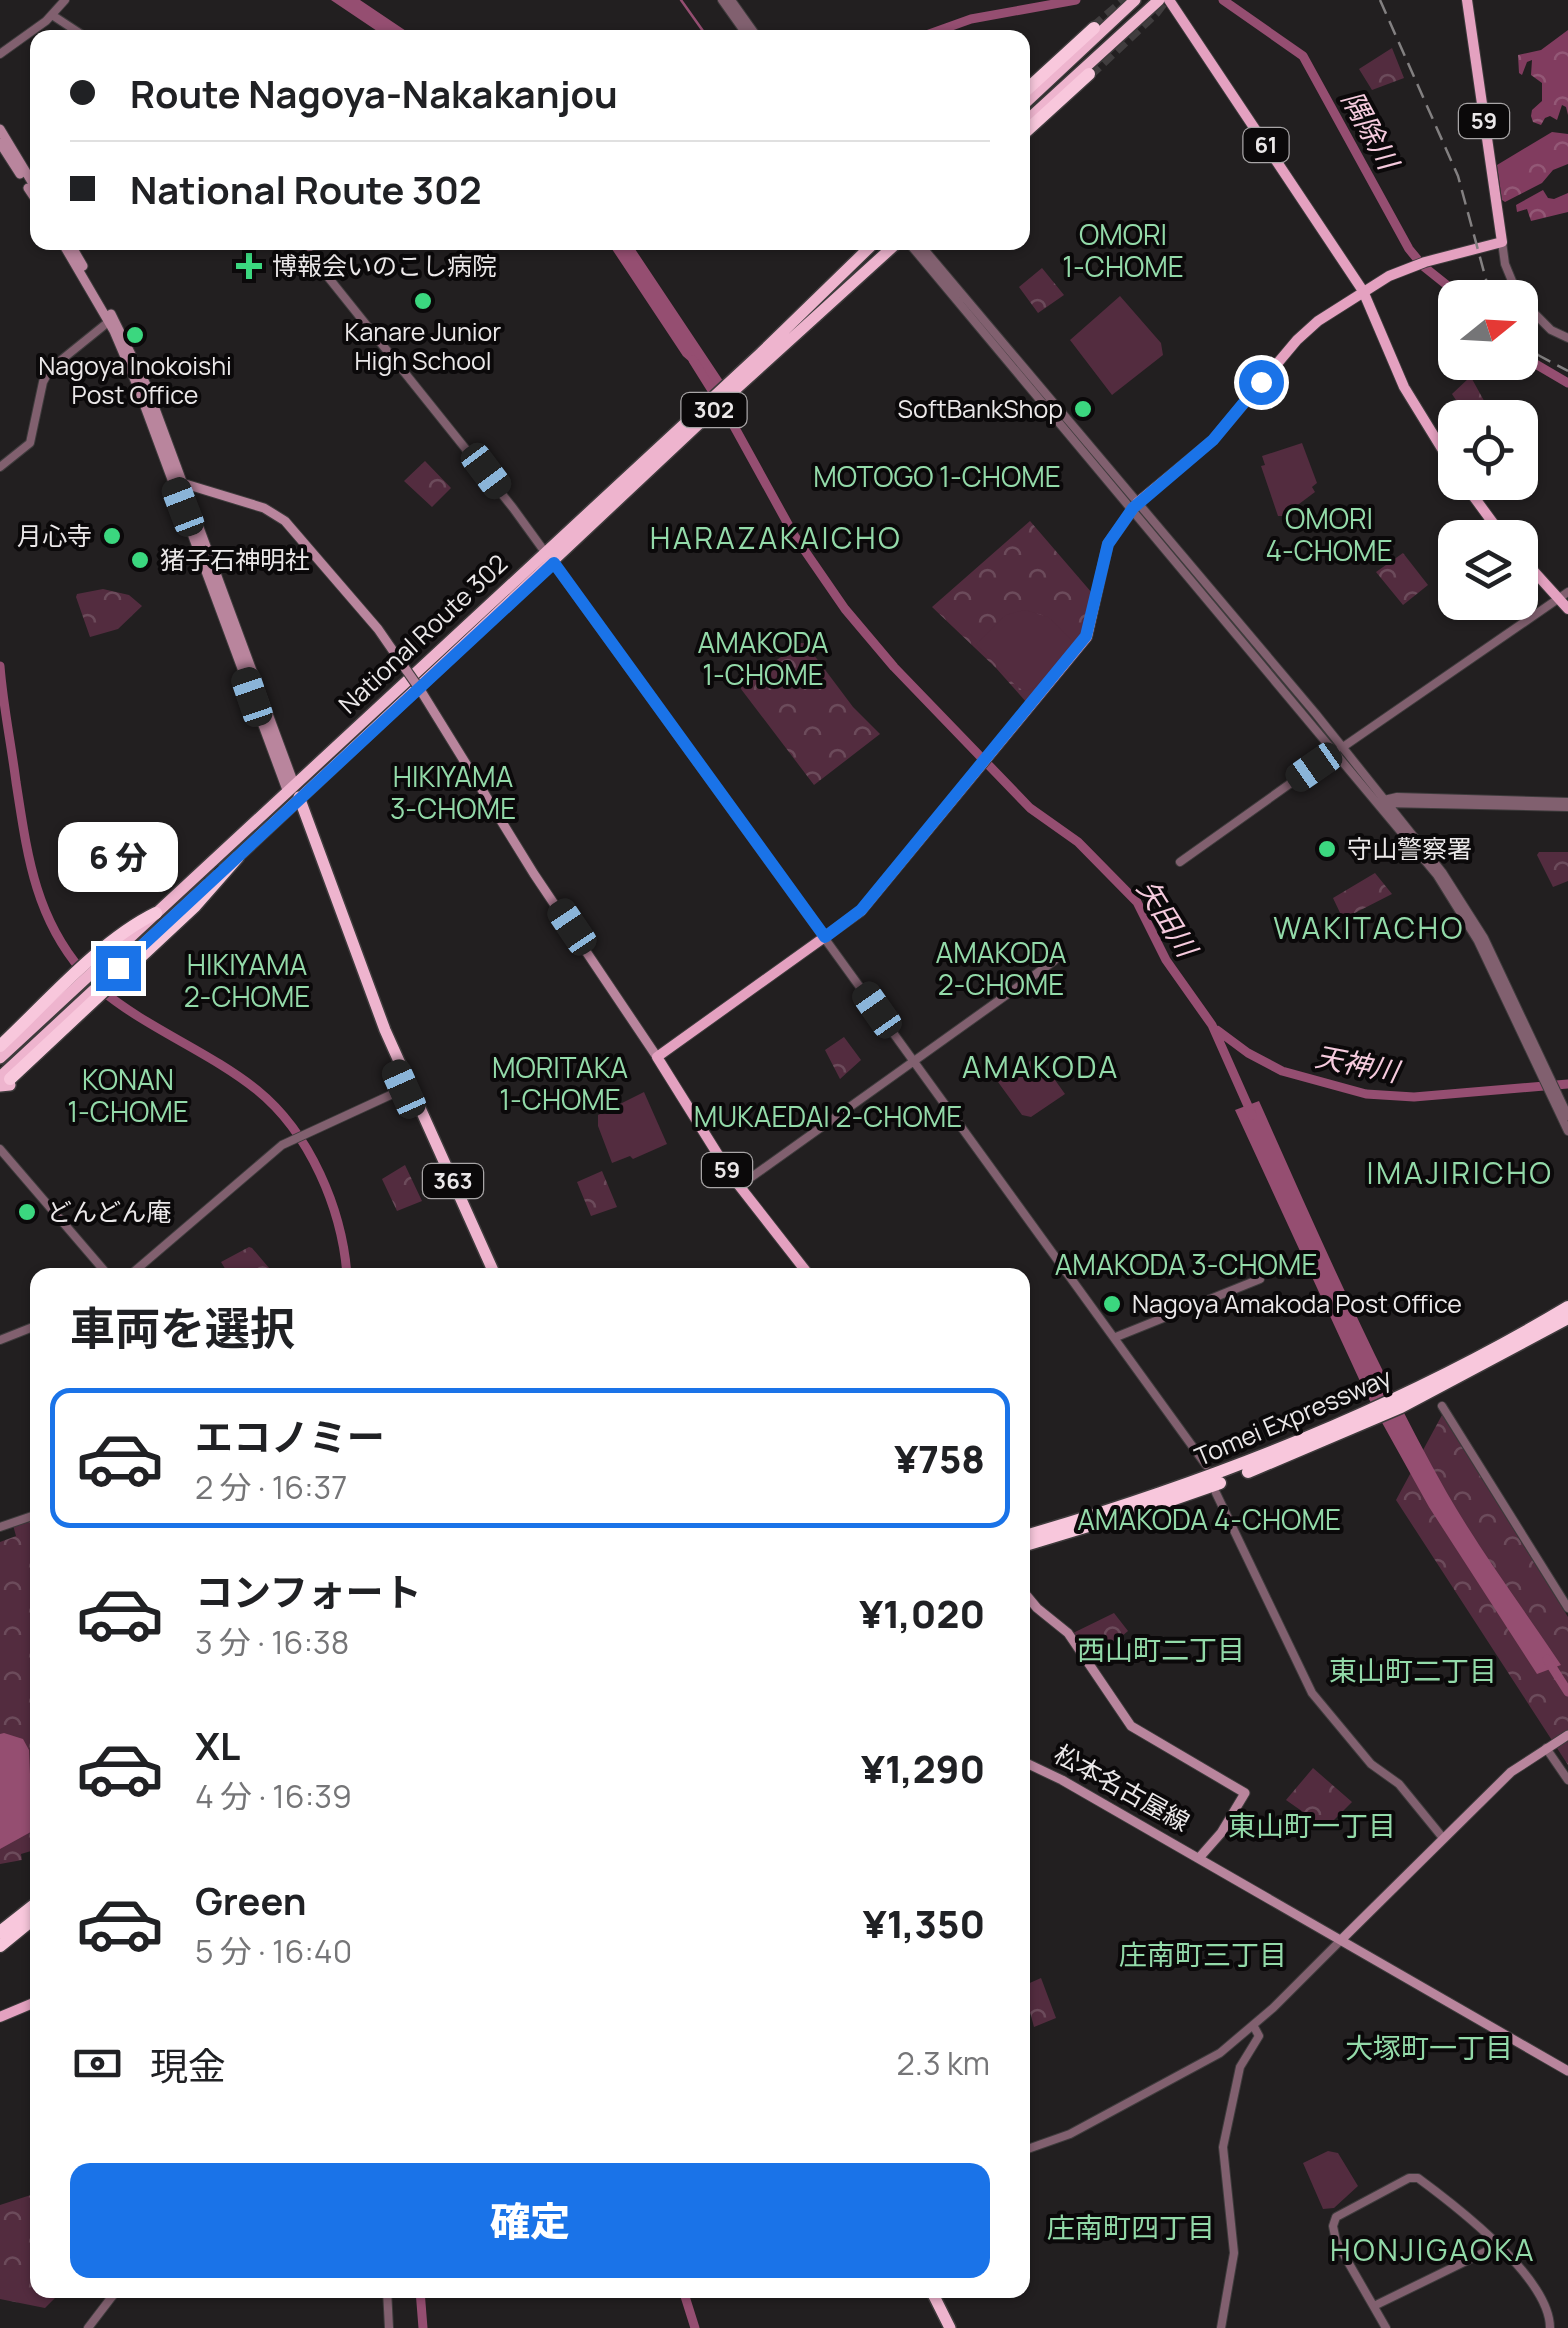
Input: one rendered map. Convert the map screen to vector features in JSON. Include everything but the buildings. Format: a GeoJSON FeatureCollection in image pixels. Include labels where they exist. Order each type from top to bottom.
{"type":"FeatureCollection","features":[{"type":"Feature","properties":{"kind":"highway"},"geometry":{"type":"LineString","coordinates":[[1030,98],[1135,0]]}},
{"type":"Feature","properties":{"kind":"highway"},"geometry":{"type":"LineString","coordinates":[[1030,118],[1159,0]]}},
{"type":"Feature","properties":{"kind":"highway"},"geometry":{"type":"LineString","coordinates":[[1030,87],[1094,28]]}},
{"type":"Feature","properties":{"kind":"highway"},"geometry":{"type":"LineString","coordinates":[[1030,129],[1089,74]]}},
{"type":"Feature","properties":{"kind":"highway","name":"National Route 302"},"geometry":{"type":"LineString","coordinates":[[238,856],[587,532],[840,286],[869,250]]}},
{"type":"Feature","properties":{"kind":"highway","name":"National Route 302"},"geometry":{"type":"LineString","coordinates":[[160,909],[578,520],[840,286],[887,250]]}},
{"type":"Feature","properties":{"kind":"highway","name":"363"},"geometry":{"type":"LineString","coordinates":[[290,787],[407,1088],[484,1268]]}},
{"type":"Feature","properties":{"kind":"highway"},"geometry":{"type":"LineString","coordinates":[[5,1082],[238,856]]}},
{"type":"Feature","properties":{"kind":"highway"},"geometry":{"type":"LineString","coordinates":[[0,1058],[140,920],[160,909]]}},
{"type":"Feature","properties":{"kind":"highway"},"geometry":{"type":"LineString","coordinates":[[67,1021],[156,948],[170,924]]}},
{"type":"Feature","properties":{"kind":"highway"},"geometry":{"type":"LineString","coordinates":[[0,1046],[64,992]]}},
{"type":"Feature","properties":{"kind":"highway","name":"363"},"geometry":{"type":"LineString","coordinates":[[407,1088],[492,1268]]}},
{"type":"Feature","properties":{"kind":"highway","name":"Tomei Expressway"},"geometry":{"type":"LineString","coordinates":[[1439,1383],[1568,1307]]}},
{"type":"Feature","properties":{"kind":"highway","name":"Tomei Expressway"},"geometry":{"type":"LineString","coordinates":[[1030,1544],[1151,1508],[1341,1428],[1568,1318]]}},
{"type":"Feature","properties":{"kind":"highway","name":"Tomei Expressway"},"geometry":{"type":"LineString","coordinates":[[1030,1534],[1210,1477],[1341,1428]]}},
{"type":"Feature","properties":{"kind":"highway"},"geometry":{"type":"LineString","coordinates":[[0,1932],[30,1908]]}},
{"type":"Feature","properties":{"kind":"highway"},"geometry":{"type":"LineString","coordinates":[[0,1946],[30,1922]]}},
{"type":"Feature","properties":{"kind":"highway"},"geometry":{"type":"LineString","coordinates":[[932,2298],[947,2328]]}},
{"type":"Feature","properties":{"kind":"main road","name":"61"},"geometry":{"type":"LineString","coordinates":[[1168,0],[1363,291],[1404,387],[1438,442]]}},
{"type":"Feature","properties":{"kind":"main road","name":"59"},"geometry":{"type":"LineString","coordinates":[[1468,0],[1502,242]]}},
{"type":"Feature","properties":{"kind":"main road"},"geometry":{"type":"LineString","coordinates":[[0,129],[30,179]]}},
{"type":"Feature","properties":{"kind":"main road"},"geometry":{"type":"LineString","coordinates":[[0,143],[30,191]]}},
{"type":"Feature","properties":{"kind":"main road"},"geometry":{"type":"LineString","coordinates":[[182,484],[252,504],[284,521],[378,629],[534,874],[657,1056],[861,910],[1086,636],[1108,544],[1135,505],[1213,440],[1297,340],[1363,291],[1421,264],[1502,242]]}},
{"type":"Feature","properties":{"kind":"main road"},"geometry":{"type":"LineString","coordinates":[[70,250],[148,386],[290,787]]}},
{"type":"Feature","properties":{"kind":"main road"},"geometry":{"type":"LineString","coordinates":[[111,320],[290,787]]}},
{"type":"Feature","properties":{"kind":"main road"},"geometry":{"type":"LineString","coordinates":[[1538,572],[1563,595],[1568,610]]}},
{"type":"Feature","properties":{"kind":"main road","name":"59"},"geometry":{"type":"LineString","coordinates":[[657,1056],[698,1127],[803,1268]]}},
{"type":"Feature","properties":{"kind":"main road"},"geometry":{"type":"LineString","coordinates":[[1030,1600],[1068,1633],[1131,1726],[1245,1793],[1200,1857]]}},
{"type":"Feature","properties":{"kind":"main road"},"geometry":{"type":"LineString","coordinates":[[1342,1939],[1511,1772],[1568,1735]]}},
{"type":"Feature","properties":{"kind":"main road"},"geometry":{"type":"LineString","coordinates":[[1030,1763],[1568,2068]]}},
{"type":"Feature","properties":{"kind":"main road"},"geometry":{"type":"LineString","coordinates":[[0,2017],[30,2005]]}},
{"type":"Feature","properties":{"kind":"street"},"geometry":{"type":"LineString","coordinates":[[32,30],[65,0]]}},
{"type":"Feature","properties":{"kind":"street"},"geometry":{"type":"LineString","coordinates":[[722,0],[743,30]]}},
{"type":"Feature","properties":{"kind":"street"},"geometry":{"type":"LineString","coordinates":[[731,0],[752,30]]}},
{"type":"Feature","properties":{"kind":"street"},"geometry":{"type":"LineString","coordinates":[[52,15],[75,30]]}},
{"type":"Feature","properties":{"kind":"street"},"geometry":{"type":"LineString","coordinates":[[0,54],[30,32]]}},
{"type":"Feature","properties":{"kind":"street"},"geometry":{"type":"LineString","coordinates":[[1502,242],[1511,280]]}},
{"type":"Feature","properties":{"kind":"street"},"geometry":{"type":"LineString","coordinates":[[306,250],[486,471],[1206,1466]]}},
{"type":"Feature","properties":{"kind":"street"},"geometry":{"type":"LineString","coordinates":[[915,250],[1135,505]]}},
{"type":"Feature","properties":{"kind":"street"},"geometry":{"type":"LineString","coordinates":[[925,250],[1382,802],[1460,909],[1568,1116]]}},
{"type":"Feature","properties":{"kind":"street"},"geometry":{"type":"LineString","coordinates":[[1538,317],[1551,330],[1568,338]]}},
{"type":"Feature","properties":{"kind":"street"},"geometry":{"type":"LineString","coordinates":[[0,467],[30,442],[46,374],[111,320]]}},
{"type":"Feature","properties":{"kind":"street"},"geometry":{"type":"LineString","coordinates":[[1180,862],[1563,595]]}},
{"type":"Feature","properties":{"kind":"street"},"geometry":{"type":"LineString","coordinates":[[1382,802],[1397,797],[1568,805]]}},
{"type":"Feature","properties":{"kind":"street"},"geometry":{"type":"LineString","coordinates":[[739,1186],[1054,961]]}},
{"type":"Feature","properties":{"kind":"street"},"geometry":{"type":"LineString","coordinates":[[138,1268],[286,1142],[407,1088]]}},
{"type":"Feature","properties":{"kind":"street"},"geometry":{"type":"LineString","coordinates":[[1553,1090],[1568,1131]]}},
{"type":"Feature","properties":{"kind":"street"},"geometry":{"type":"LineString","coordinates":[[0,1149],[102,1268]]}},
{"type":"Feature","properties":{"kind":"street"},"geometry":{"type":"LineString","coordinates":[[1116,1337],[1260,1279]]}},
{"type":"Feature","properties":{"kind":"street"},"geometry":{"type":"LineString","coordinates":[[0,1340],[30,1328]]}},
{"type":"Feature","properties":{"kind":"street"},"geometry":{"type":"LineString","coordinates":[[1442,1406],[1568,1608]]}},
{"type":"Feature","properties":{"kind":"street"},"geometry":{"type":"LineString","coordinates":[[1216,1493],[1312,1692],[1371,1764],[1399,1784],[1443,1838]]}},
{"type":"Feature","properties":{"kind":"street"},"geometry":{"type":"LineString","coordinates":[[0,1514],[2,1526],[30,1517]]}},
{"type":"Feature","properties":{"kind":"street"},"geometry":{"type":"LineString","coordinates":[[1548,1746],[1568,1780]]}},
{"type":"Feature","properties":{"kind":"street"},"geometry":{"type":"LineString","coordinates":[[1030,2148],[1102,2118],[1220,2053],[1342,1939]]}},
{"type":"Feature","properties":{"kind":"street"},"geometry":{"type":"LineString","coordinates":[[1221,2328],[1234,2253],[1223,2147],[1240,2067],[1259,2036],[1253,2025]]}},
{"type":"Feature","properties":{"kind":"street"},"geometry":{"type":"LineString","coordinates":[[1386,2328],[1336,2240],[1336,2217],[1409,2178],[1418,2178],[1499,2245],[1545,2304],[1550,2328]]}},
{"type":"Feature","properties":{"kind":"street"},"geometry":{"type":"LineString","coordinates":[[1374,2306],[1499,2245]]}},
{"type":"Feature","properties":{"kind":"street"},"geometry":{"type":"LineString","coordinates":[[88,2328],[110,2298]]}},
{"type":"Feature","properties":{"kind":"street"},"geometry":{"type":"LineString","coordinates":[[387,2298],[389,2328]]}},
{"type":"Feature","properties":{"kind":"green space"},"geometry":{"type":"Polygon","coordinates":[[[1568,30],[1568,115],[1562,105],[1557,120],[1550,116],[1541,125],[1533,122],[1531,116],[1542,101],[1542,83],[1531,75],[1532,60],[1527,62],[1522,75],[1519,73],[1518,55],[1541,50],[1568,30]]]}},
{"type":"Feature","properties":{"kind":"green space"},"geometry":{"type":"Polygon","coordinates":[[[1392,48],[1404,78],[1372,90],[1359,69],[1392,48]]]}},
{"type":"Feature","properties":{"kind":"green space"},"geometry":{"type":"Polygon","coordinates":[[[1552,132],[1568,134],[1568,164],[1553,170],[1542,183],[1505,202],[1502,200],[1497,165],[1552,132]]]}},
{"type":"Feature","properties":{"kind":"green space"},"geometry":{"type":"Polygon","coordinates":[[[1543,190],[1548,198],[1554,199],[1568,193],[1568,212],[1531,221],[1527,209],[1517,212],[1516,205],[1543,190]]]}},
{"type":"Feature","properties":{"kind":"green space"},"geometry":{"type":"Polygon","coordinates":[[[1042,268],[1064,295],[1038,313],[1019,287],[1042,268]]]}},
{"type":"Feature","properties":{"kind":"green space"},"geometry":{"type":"Polygon","coordinates":[[[1120,296],[1161,343],[1163,355],[1112,395],[1070,340],[1120,296]]]}},
{"type":"Feature","properties":{"kind":"green space"},"geometry":{"type":"Polygon","coordinates":[[[1467,380],[1473,380],[1484,400],[1456,400],[1452,394],[1467,380]]]}},
{"type":"Feature","properties":{"kind":"green space"},"geometry":{"type":"Polygon","coordinates":[[[1302,443],[1317,483],[1312,487],[1315,492],[1278,516],[1261,466],[1265,465],[1262,456],[1302,443]]]}},
{"type":"Feature","properties":{"kind":"green space"},"geometry":{"type":"Polygon","coordinates":[[[425,461],[451,488],[432,507],[404,481],[425,461]]]}},
{"type":"Feature","properties":{"kind":"green space"},"geometry":{"type":"Polygon","coordinates":[[[1030,521],[1092,593],[1080,638],[1027,703],[932,607],[1030,521]]]}},
{"type":"Feature","properties":{"kind":"green space"},"geometry":{"type":"Polygon","coordinates":[[[1403,553],[1428,585],[1403,605],[1376,572],[1403,553]]]}},
{"type":"Feature","properties":{"kind":"green space"},"geometry":{"type":"Polygon","coordinates":[[[103,589],[129,595],[142,606],[118,629],[90,637],[76,597],[103,589]]]}},
{"type":"Feature","properties":{"kind":"green space"},"geometry":{"type":"Polygon","coordinates":[[[1025,610],[1048,617],[1074,642],[1035,687],[1026,691],[1017,687],[976,644],[1006,615],[1025,610]]]}},
{"type":"Feature","properties":{"kind":"green space"},"geometry":{"type":"Polygon","coordinates":[[[805,643],[853,707],[880,734],[814,785],[741,689],[741,685],[805,643]]]}},
{"type":"Feature","properties":{"kind":"green space"},"geometry":{"type":"Polygon","coordinates":[[[1539,852],[1568,852],[1568,881],[1553,887],[1539,852]]]}},
{"type":"Feature","properties":{"kind":"green space"},"geometry":{"type":"Polygon","coordinates":[[[1375,873],[1392,894],[1343,919],[1333,898],[1375,873]]]}},
{"type":"Feature","properties":{"kind":"green space"},"geometry":{"type":"Polygon","coordinates":[[[844,1037],[861,1060],[840,1079],[825,1050],[844,1037]]]}},
{"type":"Feature","properties":{"kind":"green space"},"geometry":{"type":"Polygon","coordinates":[[[1038,1056],[1065,1094],[1031,1117],[1022,1115],[998,1082],[1038,1056]]]}},
{"type":"Feature","properties":{"kind":"green space"},"geometry":{"type":"Polygon","coordinates":[[[644,1092],[667,1144],[633,1159],[630,1156],[612,1163],[598,1126],[598,1115],[644,1092]]]}},
{"type":"Feature","properties":{"kind":"green space"},"geometry":{"type":"Polygon","coordinates":[[[405,1165],[422,1201],[397,1211],[382,1179],[405,1165]]]}},
{"type":"Feature","properties":{"kind":"green space"},"geometry":{"type":"Polygon","coordinates":[[[602,1171],[617,1207],[591,1216],[577,1182],[602,1171]]]}},
{"type":"Feature","properties":{"kind":"green space"},"geometry":{"type":"Polygon","coordinates":[[[249,1247],[269,1268],[225,1268],[221,1262],[249,1247]]]}},
{"type":"Feature","properties":{"kind":"green space"},"geometry":{"type":"Polygon","coordinates":[[[1442,1415],[1568,1617],[1568,1765],[1396,1500],[1442,1415]]]}},
{"type":"Feature","properties":{"kind":"green space"},"geometry":{"type":"Polygon","coordinates":[[[30,1519],[30,1851],[21,1854],[22,1860],[0,1864],[0,1542],[16,1536],[13,1525],[30,1519]]]}},
{"type":"Feature","properties":{"kind":"green space"},"geometry":{"type":"Polygon","coordinates":[[[1114,1613],[1128,1631],[1091,1662],[1071,1634],[1114,1613]]]}},
{"type":"Feature","properties":{"kind":"green space"},"geometry":{"type":"Polygon","coordinates":[[[1313,1768],[1352,1802],[1326,1828],[1286,1800],[1313,1768]]]}},
{"type":"Feature","properties":{"kind":"green space"},"geometry":{"type":"Polygon","coordinates":[[[1041,1978],[1056,2018],[1034,2027],[1030,2012],[1030,1983],[1041,1978]]]}},
{"type":"Feature","properties":{"kind":"green space"},"geometry":{"type":"Polygon","coordinates":[[[1328,2151],[1338,2153],[1358,2186],[1334,2208],[1323,2209],[1303,2163],[1328,2151]]]}},
{"type":"Feature","properties":{"kind":"green space"},"geometry":{"type":"Polygon","coordinates":[[[30,2195],[30,2298],[55,2298],[45,2308],[0,2299],[0,2205],[30,2195]]]}},
{"type":"Feature","properties":{"kind":"shaded area"},"geometry":{"type":"Polygon","coordinates":[[[331,0],[360,0],[405,30],[376,30],[331,0]]]}},
{"type":"Feature","properties":{"kind":"shaded area"},"geometry":{"type":"Polygon","coordinates":[[[613,250],[636,250],[739,405],[729,410],[706,376],[683,356],[613,250]]]}},
{"type":"Feature","properties":{"kind":"shaded area"},"geometry":{"type":"Polygon","coordinates":[[[1259,1101],[1348,1299],[1421,1445],[1474,1537],[1561,1665],[1537,1674],[1429,1507],[1365,1392],[1235,1110],[1259,1101]]]}},
{"type":"Feature","properties":{"kind":"shaded area"},"geometry":{"type":"Polygon","coordinates":[[[0,1734],[23,1739],[29,1750],[30,1832],[0,1849],[0,1734]]]}},
{"type":"Feature","properties":{"kind":"waterway"},"geometry":{"type":"LineString","coordinates":[[681,0],[702,30]]}},
{"type":"Feature","properties":{"kind":"waterway","name":"隅除川"},"geometry":{"type":"LineString","coordinates":[[940,30],[971,19],[1076,0]]}},
{"type":"Feature","properties":{"kind":"waterway","name":"隅除川"},"geometry":{"type":"LineString","coordinates":[[1223,0],[1303,56],[1409,249],[1440,280]]}},
{"type":"Feature","properties":{"kind":"waterway","name":"矢田川"},"geometry":{"type":"LineString","coordinates":[[693,360],[794,535],[845,609],[894,667],[1030,808],[1078,842],[1137,902],[1166,960],[1212,1025],[1252,1115]]}},
{"type":"Feature","properties":{"kind":"waterway","name":"隅除川"},"geometry":{"type":"LineString","coordinates":[[1538,366],[1568,383]]}},
{"type":"Feature","properties":{"kind":"waterway"},"geometry":{"type":"LineString","coordinates":[[0,666],[35,882],[53,928],[82,971]]}},
{"type":"Feature","properties":{"kind":"waterway"},"geometry":{"type":"LineString","coordinates":[[100,989],[219,1063],[276,1108],[293,1128],[320,1174],[338,1224],[346,1268]]}},
{"type":"Feature","properties":{"kind":"waterway","name":"天神川"},"geometry":{"type":"LineString","coordinates":[[1217,1030],[1282,1071],[1366,1094],[1414,1097],[1568,1084]]}},
{"type":"Feature","properties":{"kind":"waterway","name":"矢田川"},"geometry":{"type":"LineString","coordinates":[[1547,1659],[1568,1692]]}},
{"type":"Feature","properties":{"kind":"waterway"},"geometry":{"type":"LineString","coordinates":[[421,2298],[423,2328]]}},
{"type":"Feature","properties":{"kind":"waterway"},"geometry":{"type":"LineString","coordinates":[[686,2298],[695,2328]]}},
{"type":"Feature","properties":{"kind":"tunnel"},"geometry":{"type":"LineString","coordinates":[[1094,28],[1127,0]]}},
{"type":"Feature","properties":{"kind":"tunnel"},"geometry":{"type":"LineString","coordinates":[[1089,74],[1164,0]]}},
{"type":"Feature","properties":{"kind":"tunnel"},"geometry":{"type":"LineString","coordinates":[[193,891],[386,710]]}},
{"type":"Feature","properties":{"kind":"railway"},"geometry":{"type":"LineString","coordinates":[[1380,0],[1458,176],[1486,280]]}},
{"type":"Feature","properties":{"kind":"railway"},"geometry":{"type":"LineString","coordinates":[[1538,355],[1568,371]]}},
{"type":"Feature","properties":{"kind":"place","name":"博報会いのこし病院"},"geometry":{"type":"Point","coordinates":[249,266]}},
{"type":"Feature","properties":{"kind":"place","name":"Kanare Junior High School"},"geometry":{"type":"Point","coordinates":[423,301]}},
{"type":"Feature","properties":{"kind":"place","name":"Nagoya Inokoishi Post Office"},"geometry":{"type":"Point","coordinates":[135,335]}},
{"type":"Feature","properties":{"kind":"place","name":"SoftBankShop"},"geometry":{"type":"Point","coordinates":[1083,409]}},
{"type":"Feature","properties":{"kind":"place","name":"月心寺"},"geometry":{"type":"Point","coordinates":[112,536]}},
{"type":"Feature","properties":{"kind":"place","name":"猪子石神明社"},"geometry":{"type":"Point","coordinates":[140,560]}},
{"type":"Feature","properties":{"kind":"place","name":"守山警察署"},"geometry":{"type":"Point","coordinates":[1327,849]}},
{"type":"Feature","properties":{"kind":"place","name":"どんどん庵"},"geometry":{"type":"Point","coordinates":[27,1212]}},
{"type":"Feature","properties":{"kind":"place","name":"Nagoya Amakoda Post Office"},"geometry":{"type":"Point","coordinates":[1112,1304]}},
{"type":"Feature","properties":{"kind":"district","name":"OMORI 1-CHOME"},"geometry":{"type":"Point","coordinates":[1123,251]}},
{"type":"Feature","properties":{"kind":"district","name":"MOTOGO 1-CHOME"},"geometry":{"type":"Point","coordinates":[937,477]}},
{"type":"Feature","properties":{"kind":"district","name":"OMORI 4-CHOME"},"geometry":{"type":"Point","coordinates":[1329,535]}},
{"type":"Feature","properties":{"kind":"district","name":"HARAZAKAICHO"},"geometry":{"type":"Point","coordinates":[776,539]}},
{"type":"Feature","properties":{"kind":"district","name":"AMAKODA 1-CHOME"},"geometry":{"type":"Point","coordinates":[763,659]}},
{"type":"Feature","properties":{"kind":"district","name":"HIKIYAMA 3-CHOME"},"geometry":{"type":"Point","coordinates":[453,793]}},
{"type":"Feature","properties":{"kind":"district","name":"WAKITACHO"},"geometry":{"type":"Point","coordinates":[1369,929]}},
{"type":"Feature","properties":{"kind":"district","name":"AMAKODA 2-CHOME"},"geometry":{"type":"Point","coordinates":[1001,969]}},
{"type":"Feature","properties":{"kind":"district","name":"HIKIYAMA 2-CHOME"},"geometry":{"type":"Point","coordinates":[247,981]}},
{"type":"Feature","properties":{"kind":"district","name":"AMAKODA"},"geometry":{"type":"Point","coordinates":[1041,1068]}},
{"type":"Feature","properties":{"kind":"district","name":"MORITAKA 1-CHOME"},"geometry":{"type":"Point","coordinates":[560,1084]}},
{"type":"Feature","properties":{"kind":"district","name":"KONAN 1-CHOME"},"geometry":{"type":"Point","coordinates":[128,1096]}},
{"type":"Feature","properties":{"kind":"district","name":"MUKAEDAI 2-CHOME"},"geometry":{"type":"Point","coordinates":[828,1117]}},
{"type":"Feature","properties":{"kind":"district","name":"IMAJIRICHO"},"geometry":{"type":"Point","coordinates":[1460,1174]}},
{"type":"Feature","properties":{"kind":"district","name":"AMAKODA 3-CHOME"},"geometry":{"type":"Point","coordinates":[1186,1265]}},
{"type":"Feature","properties":{"kind":"district","name":"AMAKODA 4-CHOME"},"geometry":{"type":"Point","coordinates":[1209,1520]}},
{"type":"Feature","properties":{"kind":"district","name":"西山町二丁目"},"geometry":{"type":"Point","coordinates":[1161,1650]}},
{"type":"Feature","properties":{"kind":"district","name":"東山町二丁目"},"geometry":{"type":"Point","coordinates":[1413,1671]}},
{"type":"Feature","properties":{"kind":"district","name":"東山町一丁目"},"geometry":{"type":"Point","coordinates":[1312,1826]}},
{"type":"Feature","properties":{"kind":"district","name":"庄南町三丁目"},"geometry":{"type":"Point","coordinates":[1203,1955]}},
{"type":"Feature","properties":{"kind":"district","name":"大塚町一丁目"},"geometry":{"type":"Point","coordinates":[1429,2048]}},
{"type":"Feature","properties":{"kind":"district","name":"庄南町四丁目"},"geometry":{"type":"Point","coordinates":[1131,2228]}},
{"type":"Feature","properties":{"kind":"district","name":"HONJIGAOKA"},"geometry":{"type":"Point","coordinates":[1433,2251]}},
{"type":"Feature","properties":{"kind":"route"},"geometry":{"type":"LineString","coordinates":[[118,968],[554,563],[825,937],[861,910],[1086,636],[1108,544],[1138,502],[1213,440],[1261,382]]}}]}
